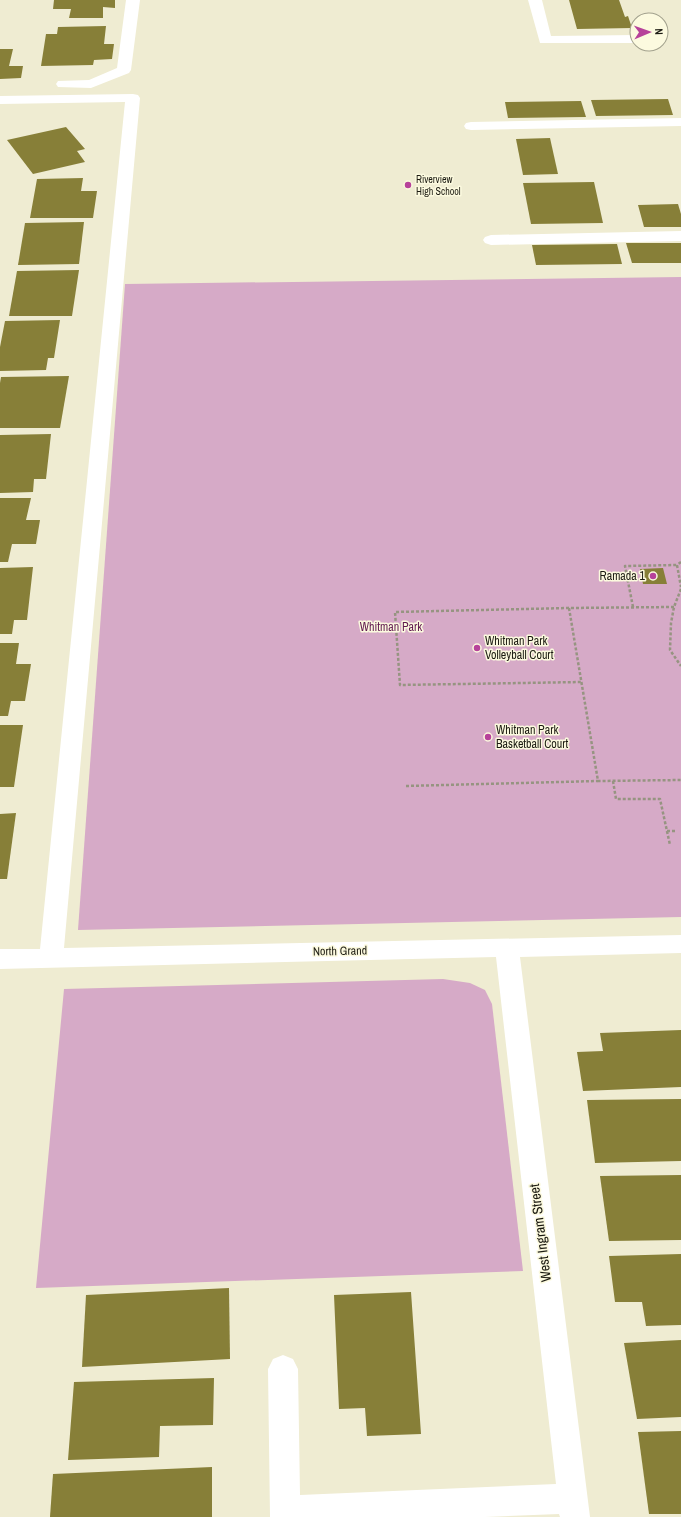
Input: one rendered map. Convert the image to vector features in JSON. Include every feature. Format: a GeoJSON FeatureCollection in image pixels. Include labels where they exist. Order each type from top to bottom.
{"type":"FeatureCollection","features":[{"type":"Feature","properties":{"kind":"street"},"geometry":{"type":"LineString","coordinates":[[53,84],[91,84],[124,70],[133,0]]}},
{"type":"Feature","properties":{"kind":"street"},"geometry":{"type":"LineString","coordinates":[[535,0],[545,40],[629,39]]}},
{"type":"Feature","properties":{"kind":"street"},"geometry":{"type":"LineString","coordinates":[[0,100],[133,98],[51,958]]}},
{"type":"Feature","properties":{"kind":"street"},"geometry":{"type":"LineString","coordinates":[[471,126],[681,122]]}},
{"type":"Feature","properties":{"kind":"street"},"geometry":{"type":"LineString","coordinates":[[491,240],[681,236]]}},
{"type":"Feature","properties":{"kind":"street","name":"North Grand"},"geometry":{"type":"LineString","coordinates":[[0,959],[77,956],[681,944]]}},
{"type":"Feature","properties":{"kind":"street","name":"West Ingram Street"},"geometry":{"type":"LineString","coordinates":[[507,948],[574,1507]]}},
{"type":"Feature","properties":{"kind":"street"},"geometry":{"type":"LineString","coordinates":[[283,1369],[285,1514],[574,1507]]}},
{"type":"Feature","properties":{"kind":"path"},"geometry":{"type":"LineString","coordinates":[[633,607],[625,566],[677,565],[681,562]]}},
{"type":"Feature","properties":{"kind":"path"},"geometry":{"type":"LineString","coordinates":[[677,565],[681,588],[674,607],[671,623],[670,650],[681,666]]}},
{"type":"Feature","properties":{"kind":"path"},"geometry":{"type":"LineString","coordinates":[[581,682],[400,685],[395,612],[674,607]]}},
{"type":"Feature","properties":{"kind":"path"},"geometry":{"type":"LineString","coordinates":[[569,608],[598,782]]}},
{"type":"Feature","properties":{"kind":"path"},"geometry":{"type":"LineString","coordinates":[[406,786],[681,780]]}},
{"type":"Feature","properties":{"kind":"path"},"geometry":{"type":"LineString","coordinates":[[613,781],[616,799],[660,799],[670,845]]}},
{"type":"Feature","properties":{"kind":"path"},"geometry":{"type":"LineString","coordinates":[[667,831],[675,830]]}},
{"type":"Feature","properties":{"kind":"green space","name":"Whitman Park"},"geometry":{"type":"Polygon","coordinates":[[[681,277],[681,917],[78,930],[125,284],[681,277]]]}},
{"type":"Feature","properties":{"kind":"green space"},"geometry":{"type":"Polygon","coordinates":[[[443,979],[470,983],[485,990],[492,1004],[523,1271],[36,1288],[64,989],[443,979]]]}},
{"type":"Feature","properties":{"kind":"building"},"geometry":{"type":"Polygon","coordinates":[[[54,0],[115,0],[115,8],[103,7],[103,18],[69,18],[71,9],[53,9],[54,0]]]}},
{"type":"Feature","properties":{"kind":"building"},"geometry":{"type":"Polygon","coordinates":[[[569,0],[619,0],[625,17],[628,16],[629,19],[629,28],[577,29],[569,0]]]}},
{"type":"Feature","properties":{"kind":"building"},"geometry":{"type":"Polygon","coordinates":[[[106,26],[104,44],[114,44],[112,59],[94,60],[93,65],[41,66],[46,34],[57,34],[58,27],[106,26]]]}},
{"type":"Feature","properties":{"kind":"building"},"geometry":{"type":"Polygon","coordinates":[[[0,49],[13,49],[9,66],[23,66],[21,78],[0,79],[0,49]]]}},
{"type":"Feature","properties":{"kind":"building"},"geometry":{"type":"Polygon","coordinates":[[[668,99],[673,115],[596,116],[591,100],[668,99]]]}},
{"type":"Feature","properties":{"kind":"building"},"geometry":{"type":"Polygon","coordinates":[[[581,101],[586,117],[508,118],[505,102],[581,101]]]}},
{"type":"Feature","properties":{"kind":"building"},"geometry":{"type":"Polygon","coordinates":[[[66,127],[85,149],[77,151],[85,162],[33,174],[7,140],[66,127]]]}},
{"type":"Feature","properties":{"kind":"building"},"geometry":{"type":"Polygon","coordinates":[[[550,138],[558,174],[523,175],[516,139],[550,138]]]}},
{"type":"Feature","properties":{"kind":"building"},"geometry":{"type":"Polygon","coordinates":[[[83,178],[81,191],[97,191],[93,218],[30,218],[37,179],[83,178]]]}},
{"type":"Feature","properties":{"kind":"building"},"geometry":{"type":"Polygon","coordinates":[[[594,182],[603,223],[531,224],[523,183],[594,182]]]}},
{"type":"Feature","properties":{"kind":"building"},"geometry":{"type":"Polygon","coordinates":[[[678,204],[681,214],[681,227],[644,227],[638,205],[678,204]]]}},
{"type":"Feature","properties":{"kind":"building"},"geometry":{"type":"Polygon","coordinates":[[[84,222],[79,264],[18,265],[25,223],[84,222]]]}},
{"type":"Feature","properties":{"kind":"building"},"geometry":{"type":"Polygon","coordinates":[[[626,243],[681,243],[681,263],[632,263],[626,243]]]}},
{"type":"Feature","properties":{"kind":"building"},"geometry":{"type":"Polygon","coordinates":[[[617,244],[622,264],[536,265],[532,245],[617,244]]]}},
{"type":"Feature","properties":{"kind":"building"},"geometry":{"type":"Polygon","coordinates":[[[79,270],[72,316],[9,316],[17,271],[79,270]]]}},
{"type":"Feature","properties":{"kind":"building"},"geometry":{"type":"Polygon","coordinates":[[[60,320],[54,358],[48,358],[46,370],[0,371],[0,347],[5,321],[60,320]]]}},
{"type":"Feature","properties":{"kind":"building"},"geometry":{"type":"Polygon","coordinates":[[[69,376],[60,428],[0,428],[1,377],[69,376]]]}},
{"type":"Feature","properties":{"kind":"building"},"geometry":{"type":"Polygon","coordinates":[[[51,434],[46,479],[34,479],[33,492],[0,493],[0,435],[51,434]]]}},
{"type":"Feature","properties":{"kind":"building"},"geometry":{"type":"Polygon","coordinates":[[[0,498],[31,498],[26,520],[40,520],[36,544],[12,544],[8,562],[0,562],[0,498]]]}},
{"type":"Feature","properties":{"kind":"building"},"geometry":{"type":"Polygon","coordinates":[[[33,567],[27,620],[14,620],[12,634],[0,634],[0,568],[33,567]]]}},
{"type":"Feature","properties":{"kind":"building","name":"Ramada 1"},"geometry":{"type":"Polygon","coordinates":[[[663,568],[667,584],[643,584],[640,569],[663,568]]]}},
{"type":"Feature","properties":{"kind":"building"},"geometry":{"type":"Polygon","coordinates":[[[0,643],[19,643],[16,664],[31,664],[25,701],[11,701],[8,716],[0,716],[0,643]]]}},
{"type":"Feature","properties":{"kind":"building"},"geometry":{"type":"Polygon","coordinates":[[[0,725],[23,725],[14,787],[0,787],[0,725]]]}},
{"type":"Feature","properties":{"kind":"building"},"geometry":{"type":"Polygon","coordinates":[[[16,813],[7,879],[0,879],[0,814],[16,813]]]}},
{"type":"Feature","properties":{"kind":"building"},"geometry":{"type":"Polygon","coordinates":[[[681,1030],[681,1087],[583,1091],[577,1052],[603,1051],[600,1033],[681,1030]]]}},
{"type":"Feature","properties":{"kind":"building"},"geometry":{"type":"Polygon","coordinates":[[[681,1099],[681,1161],[595,1163],[587,1100],[681,1099]]]}},
{"type":"Feature","properties":{"kind":"building"},"geometry":{"type":"Polygon","coordinates":[[[681,1175],[681,1240],[609,1241],[600,1176],[681,1175]]]}},
{"type":"Feature","properties":{"kind":"building"},"geometry":{"type":"Polygon","coordinates":[[[681,1254],[681,1325],[646,1326],[642,1302],[615,1302],[609,1256],[681,1254]]]}},
{"type":"Feature","properties":{"kind":"building"},"geometry":{"type":"Polygon","coordinates":[[[229,1288],[230,1359],[82,1367],[86,1295],[229,1288]]]}},
{"type":"Feature","properties":{"kind":"building"},"geometry":{"type":"Polygon","coordinates":[[[411,1292],[421,1434],[367,1436],[365,1408],[339,1409],[334,1295],[411,1292]]]}},
{"type":"Feature","properties":{"kind":"building"},"geometry":{"type":"Polygon","coordinates":[[[681,1340],[681,1417],[637,1419],[624,1343],[681,1340]]]}},
{"type":"Feature","properties":{"kind":"building"},"geometry":{"type":"Polygon","coordinates":[[[214,1378],[213,1425],[160,1426],[159,1457],[68,1460],[74,1382],[214,1378]]]}},
{"type":"Feature","properties":{"kind":"building"},"geometry":{"type":"Polygon","coordinates":[[[681,1431],[681,1514],[649,1514],[638,1432],[681,1431]]]}},
{"type":"Feature","properties":{"kind":"building"},"geometry":{"type":"Polygon","coordinates":[[[212,1467],[212,1517],[50,1517],[53,1474],[212,1467]]]}},
{"type":"Feature","properties":{"kind":"place","name":"Riverview High School"},"geometry":{"type":"Point","coordinates":[408,185]}},
{"type":"Feature","properties":{"kind":"place","name":"Ramada 1"},"geometry":{"type":"Point","coordinates":[653,576]}},
{"type":"Feature","properties":{"kind":"place","name":"Whitman Park Volleyball Court"},"geometry":{"type":"Point","coordinates":[477,648]}},
{"type":"Feature","properties":{"kind":"place","name":"Whitman Park Basketball Court"},"geometry":{"type":"Point","coordinates":[488,737]}}]}
